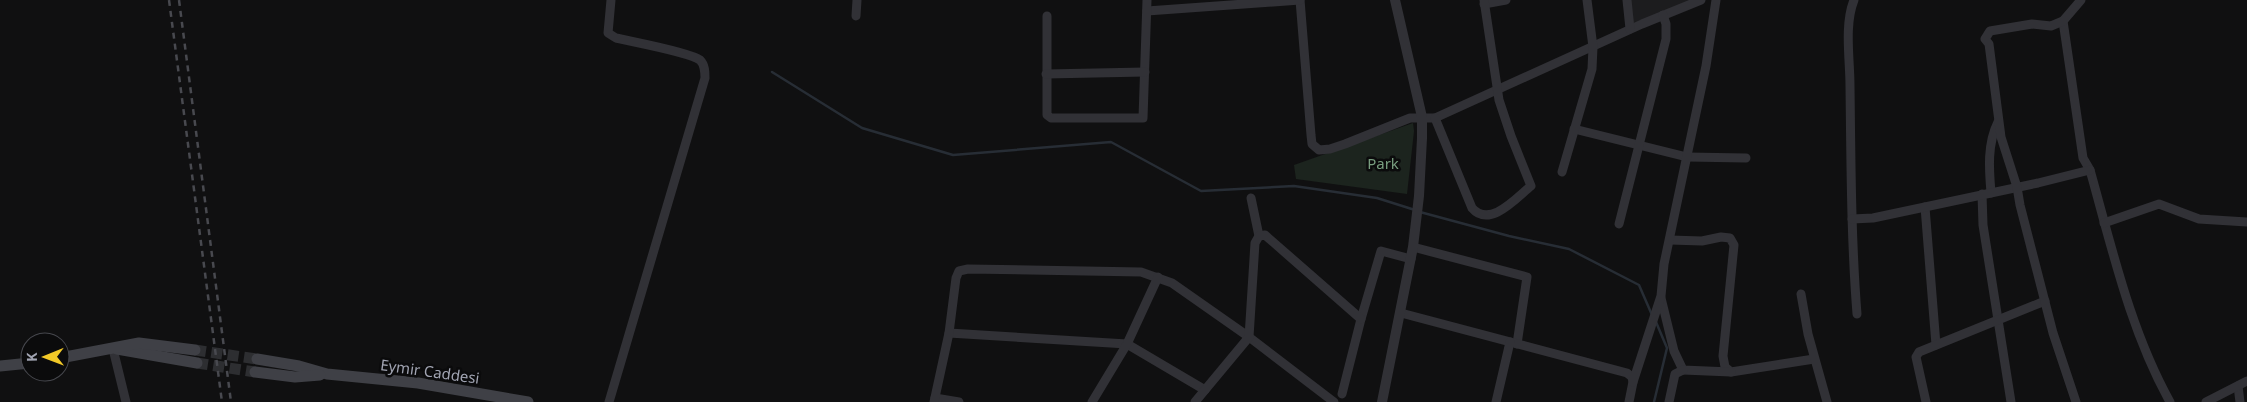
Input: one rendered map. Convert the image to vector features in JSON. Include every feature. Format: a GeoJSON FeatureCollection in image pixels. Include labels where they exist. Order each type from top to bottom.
{"type":"FeatureCollection","features":[{"type":"Feature","properties":{"kind":"main road"},"geometry":{"type":"LineString","coordinates":[[70,356],[138,343],[196,350]]}},
{"type":"Feature","properties":{"kind":"main road"},"geometry":{"type":"LineString","coordinates":[[113,349],[197,363]]}},
{"type":"Feature","properties":{"kind":"main road","name":"Eymir Caddesi"},"geometry":{"type":"LineString","coordinates":[[257,359],[299,366],[327,374],[418,383],[528,402]]}},
{"type":"Feature","properties":{"kind":"main road"},"geometry":{"type":"LineString","coordinates":[[0,366],[20,364]]}},
{"type":"Feature","properties":{"kind":"main road","name":"Eymir Caddesi"},"geometry":{"type":"LineString","coordinates":[[255,372],[294,377],[327,374]]}},
{"type":"Feature","properties":{"kind":"street"},"geometry":{"type":"LineString","coordinates":[[609,402],[706,78],[705,68],[700,61],[694,58],[616,38],[608,33],[611,0]]}},
{"type":"Feature","properties":{"kind":"street"},"geometry":{"type":"LineString","coordinates":[[856,16],[857,0]]}},
{"type":"Feature","properties":{"kind":"street"},"geometry":{"type":"LineString","coordinates":[[1047,16],[1045,105],[1047,115],[1051,118],[1143,118],[1147,0]]}},
{"type":"Feature","properties":{"kind":"street"},"geometry":{"type":"LineString","coordinates":[[1147,10],[1300,0],[1312,144],[1319,150],[1330,150],[1410,118],[1435,118],[1498,91],[1630,29],[1701,0]]}},
{"type":"Feature","properties":{"kind":"street"},"geometry":{"type":"LineString","coordinates":[[1382,402],[1411,259],[1420,196],[1422,117],[1395,0]]}},
{"type":"Feature","properties":{"kind":"street"},"geometry":{"type":"LineString","coordinates":[[1435,118],[1472,208],[1476,213],[1483,216],[1501,211],[1531,186],[1510,136],[1498,91],[1484,2],[1506,0]]}},
{"type":"Feature","properties":{"kind":"street"},"geometry":{"type":"LineString","coordinates":[[1562,172],[1592,69],[1593,47],[1586,0]]}},
{"type":"Feature","properties":{"kind":"street"},"geometry":{"type":"LineString","coordinates":[[1627,0],[1630,29]]}},
{"type":"Feature","properties":{"kind":"street"},"geometry":{"type":"LineString","coordinates":[[1629,402],[1633,382],[1660,296],[1706,66],[1716,0]]}},
{"type":"Feature","properties":{"kind":"street"},"geometry":{"type":"LineString","coordinates":[[1854,0],[1850,10],[1849,34],[1852,254],[1857,314]]}},
{"type":"Feature","properties":{"kind":"street"},"geometry":{"type":"LineString","coordinates":[[2076,402],[2053,333],[2020,205],[2018,187],[1998,122],[1989,44],[1985,39],[1990,31],[2032,24],[2052,26],[2063,21],[2081,0]]}},
{"type":"Feature","properties":{"kind":"street"},"geometry":{"type":"LineString","coordinates":[[1619,224],[1666,38],[1666,24],[1663,15]]}},
{"type":"Feature","properties":{"kind":"street"},"geometry":{"type":"LineString","coordinates":[[2063,21],[2083,158],[2090,170],[2125,295],[2142,340],[2170,402]]}},
{"type":"Feature","properties":{"kind":"street"},"geometry":{"type":"LineString","coordinates":[[1046,74],[1145,72]]}},
{"type":"Feature","properties":{"kind":"street"},"geometry":{"type":"LineString","coordinates":[[1998,122],[1991,136],[1984,225],[2011,402]]}},
{"type":"Feature","properties":{"kind":"street"},"geometry":{"type":"LineString","coordinates":[[1574,129],[1687,157],[1746,158]]}},
{"type":"Feature","properties":{"kind":"street"},"geometry":{"type":"LineString","coordinates":[[1852,219],[1873,218],[2090,170]]}},
{"type":"Feature","properties":{"kind":"street"},"geometry":{"type":"LineString","coordinates":[[1195,402],[1250,337],[1255,243],[1259,236],[1252,198]]}},
{"type":"Feature","properties":{"kind":"street"},"geometry":{"type":"LineString","coordinates":[[2104,223],[2159,204],[2198,219],[2247,222]]}},
{"type":"Feature","properties":{"kind":"street"},"geometry":{"type":"LineString","coordinates":[[1926,207],[1936,345]]}},
{"type":"Feature","properties":{"kind":"street"},"geometry":{"type":"LineString","coordinates":[[1259,236],[1265,235],[1361,319]]}},
{"type":"Feature","properties":{"kind":"street"},"geometry":{"type":"LineString","coordinates":[[1670,240],[1702,241],[1721,237],[1730,238],[1734,245],[1723,356],[1724,367],[1731,372]]}},
{"type":"Feature","properties":{"kind":"street"},"geometry":{"type":"LineString","coordinates":[[1413,247],[1527,277],[1514,343],[1496,402]]}},
{"type":"Feature","properties":{"kind":"street"},"geometry":{"type":"LineString","coordinates":[[1342,394],[1381,251],[1411,259]]}},
{"type":"Feature","properties":{"kind":"street"},"geometry":{"type":"LineString","coordinates":[[959,402],[934,400],[949,332],[956,278],[962,269],[1141,272],[1158,277],[1172,283],[1250,337],[1334,402]]}},
{"type":"Feature","properties":{"kind":"street"},"geometry":{"type":"LineString","coordinates":[[1092,402],[1127,344],[1158,277]]}},
{"type":"Feature","properties":{"kind":"street"},"geometry":{"type":"LineString","coordinates":[[1801,294],[1814,359],[1826,402]]}},
{"type":"Feature","properties":{"kind":"street"},"geometry":{"type":"LineString","coordinates":[[1660,296],[1674,351],[1683,370]]}},
{"type":"Feature","properties":{"kind":"street"},"geometry":{"type":"LineString","coordinates":[[1926,402],[1916,357],[1919,352],[2045,301]]}},
{"type":"Feature","properties":{"kind":"street"},"geometry":{"type":"LineString","coordinates":[[1401,313],[1627,373],[1632,376],[1633,382]]}},
{"type":"Feature","properties":{"kind":"street"},"geometry":{"type":"LineString","coordinates":[[949,332],[1127,344],[1205,390]]}},
{"type":"Feature","properties":{"kind":"street"},"geometry":{"type":"LineString","coordinates":[[113,349],[126,402]]}},
{"type":"Feature","properties":{"kind":"street"},"geometry":{"type":"LineString","coordinates":[[1669,402],[1675,374],[1683,370],[1731,372],[1814,359]]}},
{"type":"Feature","properties":{"kind":"street"},"geometry":{"type":"LineString","coordinates":[[2206,402],[2247,381]]}},
{"type":"Feature","properties":{"kind":"street"},"geometry":{"type":"LineString","coordinates":[[2238,386],[2240,402]]}},
{"type":"Feature","properties":{"kind":"shaded area"},"geometry":{"type":"Polygon","coordinates":[[[1626,0],[1694,0],[1632,26],[1626,0]]]}},
{"type":"Feature","properties":{"kind":"green space","name":"Park"},"geometry":{"type":"Polygon","coordinates":[[[1413,123],[1414,131],[1407,194],[1296,179],[1294,165],[1413,123]]]}},
{"type":"Feature","properties":{"kind":"waterway"},"geometry":{"type":"LineString","coordinates":[[772,72],[862,128],[953,155],[1111,142],[1201,191],[1294,186],[1377,198],[1415,210]]}},
{"type":"Feature","properties":{"kind":"waterway"},"geometry":{"type":"LineString","coordinates":[[1420,212],[1509,236],[1569,249],[1639,285],[1652,315]]}},
{"type":"Feature","properties":{"kind":"waterway"},"geometry":{"type":"LineString","coordinates":[[1654,402],[1667,348],[1656,322]]}},
{"type":"Feature","properties":{"kind":"tunnel"},"geometry":{"type":"LineString","coordinates":[[195,350],[257,359]]}},
{"type":"Feature","properties":{"kind":"tunnel"},"geometry":{"type":"LineString","coordinates":[[197,363],[255,372]]}},
{"type":"Feature","properties":{"kind":"railway"},"geometry":{"type":"LineString","coordinates":[[169,0],[222,402]]}},
{"type":"Feature","properties":{"kind":"railway"},"geometry":{"type":"LineString","coordinates":[[179,0],[231,402]]}}]}
